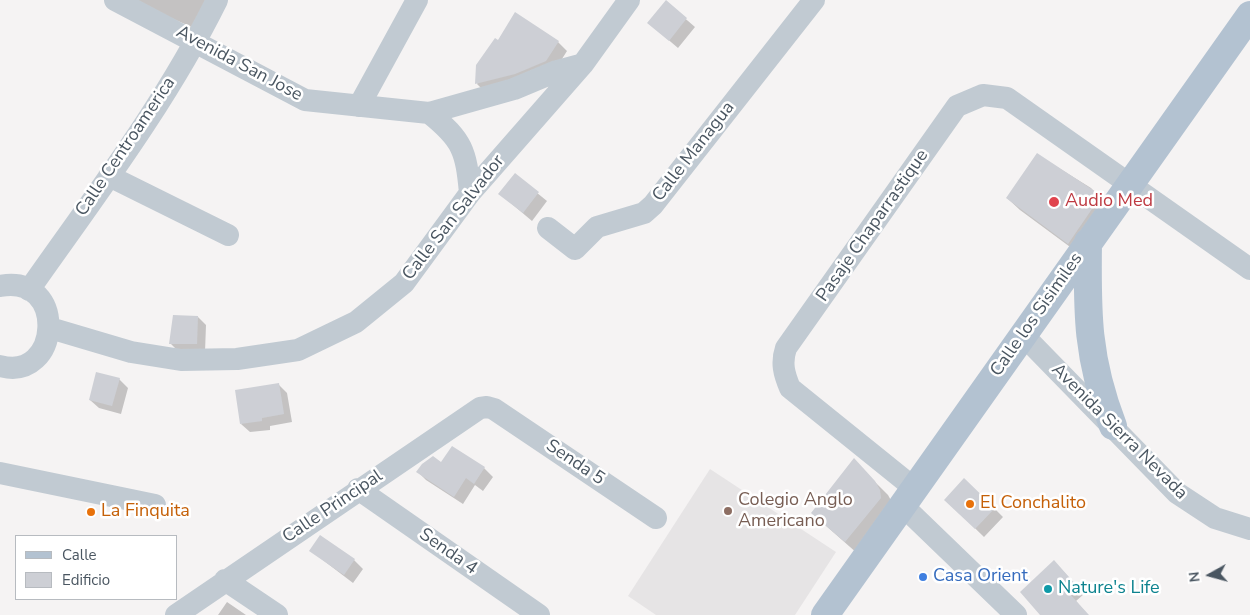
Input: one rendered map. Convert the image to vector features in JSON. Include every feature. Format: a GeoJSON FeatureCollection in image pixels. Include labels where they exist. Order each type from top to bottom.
{"type":"FeatureCollection","features":[{"type":"Feature","properties":{"kind":"main road","name":"Calle los Sisimiles"},"geometry":{"type":"LineString","coordinates":[[825,615],[1250,15]]}},
{"type":"Feature","properties":{"kind":"main road"},"geometry":{"type":"LineString","coordinates":[[1088,242],[1089,340],[1100,394],[1113,426]]}},
{"type":"Feature","properties":{"kind":"street","name":"Avenida San Jose"},"geometry":{"type":"LineString","coordinates":[[115,0],[196,42],[263,80],[305,100],[428,113],[506,92],[557,71],[583,64]]}},
{"type":"Feature","properties":{"kind":"street","name":"Calle Centroamerica"},"geometry":{"type":"LineString","coordinates":[[29,290],[110,176],[196,42],[217,0]]}},
{"type":"Feature","properties":{"kind":"street"},"geometry":{"type":"LineString","coordinates":[[359,106],[417,0]]}},
{"type":"Feature","properties":{"kind":"street","name":"Calle San Salvador"},"geometry":{"type":"LineString","coordinates":[[50,328],[131,352],[181,360],[237,359],[298,350],[356,322],[404,283],[470,193],[583,64],[629,0]]}},
{"type":"Feature","properties":{"kind":"street","name":"Calle Managua"},"geometry":{"type":"LineString","coordinates":[[548,228],[575,249],[597,227],[644,213],[653,205],[814,0]]}},
{"type":"Feature","properties":{"kind":"street","name":"Pasaje Chaparrastique"},"geometry":{"type":"LineString","coordinates":[[1016,615],[908,496],[790,388],[784,368],[783,357],[786,348],[957,106],[983,95],[1007,98],[1250,269]]}},
{"type":"Feature","properties":{"kind":"street"},"geometry":{"type":"LineString","coordinates":[[428,113],[452,131],[467,160],[470,193]]}},
{"type":"Feature","properties":{"kind":"street"},"geometry":{"type":"LineString","coordinates":[[110,176],[228,235]]}},
{"type":"Feature","properties":{"kind":"street"},"geometry":{"type":"LineString","coordinates":[[0,286],[12,285],[29,290],[46,310],[50,328],[45,346],[32,361],[14,368],[0,366]]}},
{"type":"Feature","properties":{"kind":"street","name":"Avenida Sierra Nevada"},"geometry":{"type":"LineString","coordinates":[[1022,335],[1113,426],[1162,479],[1189,503],[1215,518],[1250,529]]}},
{"type":"Feature","properties":{"kind":"street","name":"Calle Principal"},"geometry":{"type":"LineString","coordinates":[[176,615],[358,489],[480,408],[494,409]]}},
{"type":"Feature","properties":{"kind":"street","name":"Senda 5"},"geometry":{"type":"LineString","coordinates":[[494,409],[656,518]]}},
{"type":"Feature","properties":{"kind":"street"},"geometry":{"type":"LineString","coordinates":[[0,473],[155,504]]}},
{"type":"Feature","properties":{"kind":"street","name":"Senda 4"},"geometry":{"type":"LineString","coordinates":[[358,489],[539,615]]}},
{"type":"Feature","properties":{"kind":"street"},"geometry":{"type":"LineString","coordinates":[[226,580],[277,615]]}},
{"type":"Feature","properties":{"kind":"shaded area","name":"Colegio Anglo Americano"},"geometry":{"type":"Polygon","coordinates":[[[710,469],[836,552],[795,615],[656,615],[628,596],[710,469]]]}},
{"type":"Feature","properties":{"kind":"building"},"geometry":{"type":"Polygon","coordinates":[[[666,0],[687,18],[669,41],[647,23],[666,0]]]}},
{"type":"Feature","properties":{"kind":"building"},"geometry":{"type":"Polygon","coordinates":[[[515,12],[559,41],[546,61],[515,74],[475,84],[476,65],[495,38],[498,40],[515,12]]]}},
{"type":"Feature","properties":{"kind":"building","name":"Audio Med"},"geometry":{"type":"Polygon","coordinates":[[[1037,153],[1096,192],[1094,206],[1068,244],[1006,198],[1037,153]]]}},
{"type":"Feature","properties":{"kind":"building"},"geometry":{"type":"Polygon","coordinates":[[[515,173],[539,192],[523,213],[498,194],[515,173]]]}},
{"type":"Feature","properties":{"kind":"building"},"geometry":{"type":"Polygon","coordinates":[[[173,315],[198,316],[197,344],[169,344],[173,315]]]}},
{"type":"Feature","properties":{"kind":"building"},"geometry":{"type":"Polygon","coordinates":[[[96,372],[120,378],[112,406],[89,400],[96,372]]]}},
{"type":"Feature","properties":{"kind":"building"},"geometry":{"type":"Polygon","coordinates":[[[279,383],[284,414],[262,418],[262,421],[240,424],[235,390],[279,383]]]}},
{"type":"Feature","properties":{"kind":"building"},"geometry":{"type":"Polygon","coordinates":[[[452,446],[485,467],[474,484],[466,478],[454,497],[416,472],[422,464],[433,456],[441,462],[452,446]]]}},
{"type":"Feature","properties":{"kind":"building"},"geometry":{"type":"Polygon","coordinates":[[[854,458],[875,481],[880,490],[881,498],[845,542],[811,513],[854,458]]]}},
{"type":"Feature","properties":{"kind":"building","name":"El Conchalito"},"geometry":{"type":"Polygon","coordinates":[[[964,478],[995,508],[975,529],[944,500],[964,478]]]}},
{"type":"Feature","properties":{"kind":"building"},"geometry":{"type":"Polygon","coordinates":[[[320,535],[355,559],[344,575],[309,551],[320,535]]]}},
{"type":"Feature","properties":{"kind":"building","name":"Nature's Life"},"geometry":{"type":"Polygon","coordinates":[[[1054,560],[1076,585],[1068,592],[1089,615],[1040,615],[1020,592],[1054,560]]]}},
{"type":"Feature","properties":{"kind":"place","name":"Audio Med"},"geometry":{"type":"Point","coordinates":[1054,202]}},
{"type":"Feature","properties":{"kind":"place","name":"El Conchalito"},"geometry":{"type":"Point","coordinates":[970,504]}},
{"type":"Feature","properties":{"kind":"place","name":"Colegio Anglo Americano"},"geometry":{"type":"Point","coordinates":[728,511]}},
{"type":"Feature","properties":{"kind":"place","name":"La Finquita"},"geometry":{"type":"Point","coordinates":[91,512]}},
{"type":"Feature","properties":{"kind":"place","name":"Casa Orient"},"geometry":{"type":"Point","coordinates":[923,577]}},
{"type":"Feature","properties":{"kind":"place","name":"Nature's Life"},"geometry":{"type":"Point","coordinates":[1048,589]}}]}
